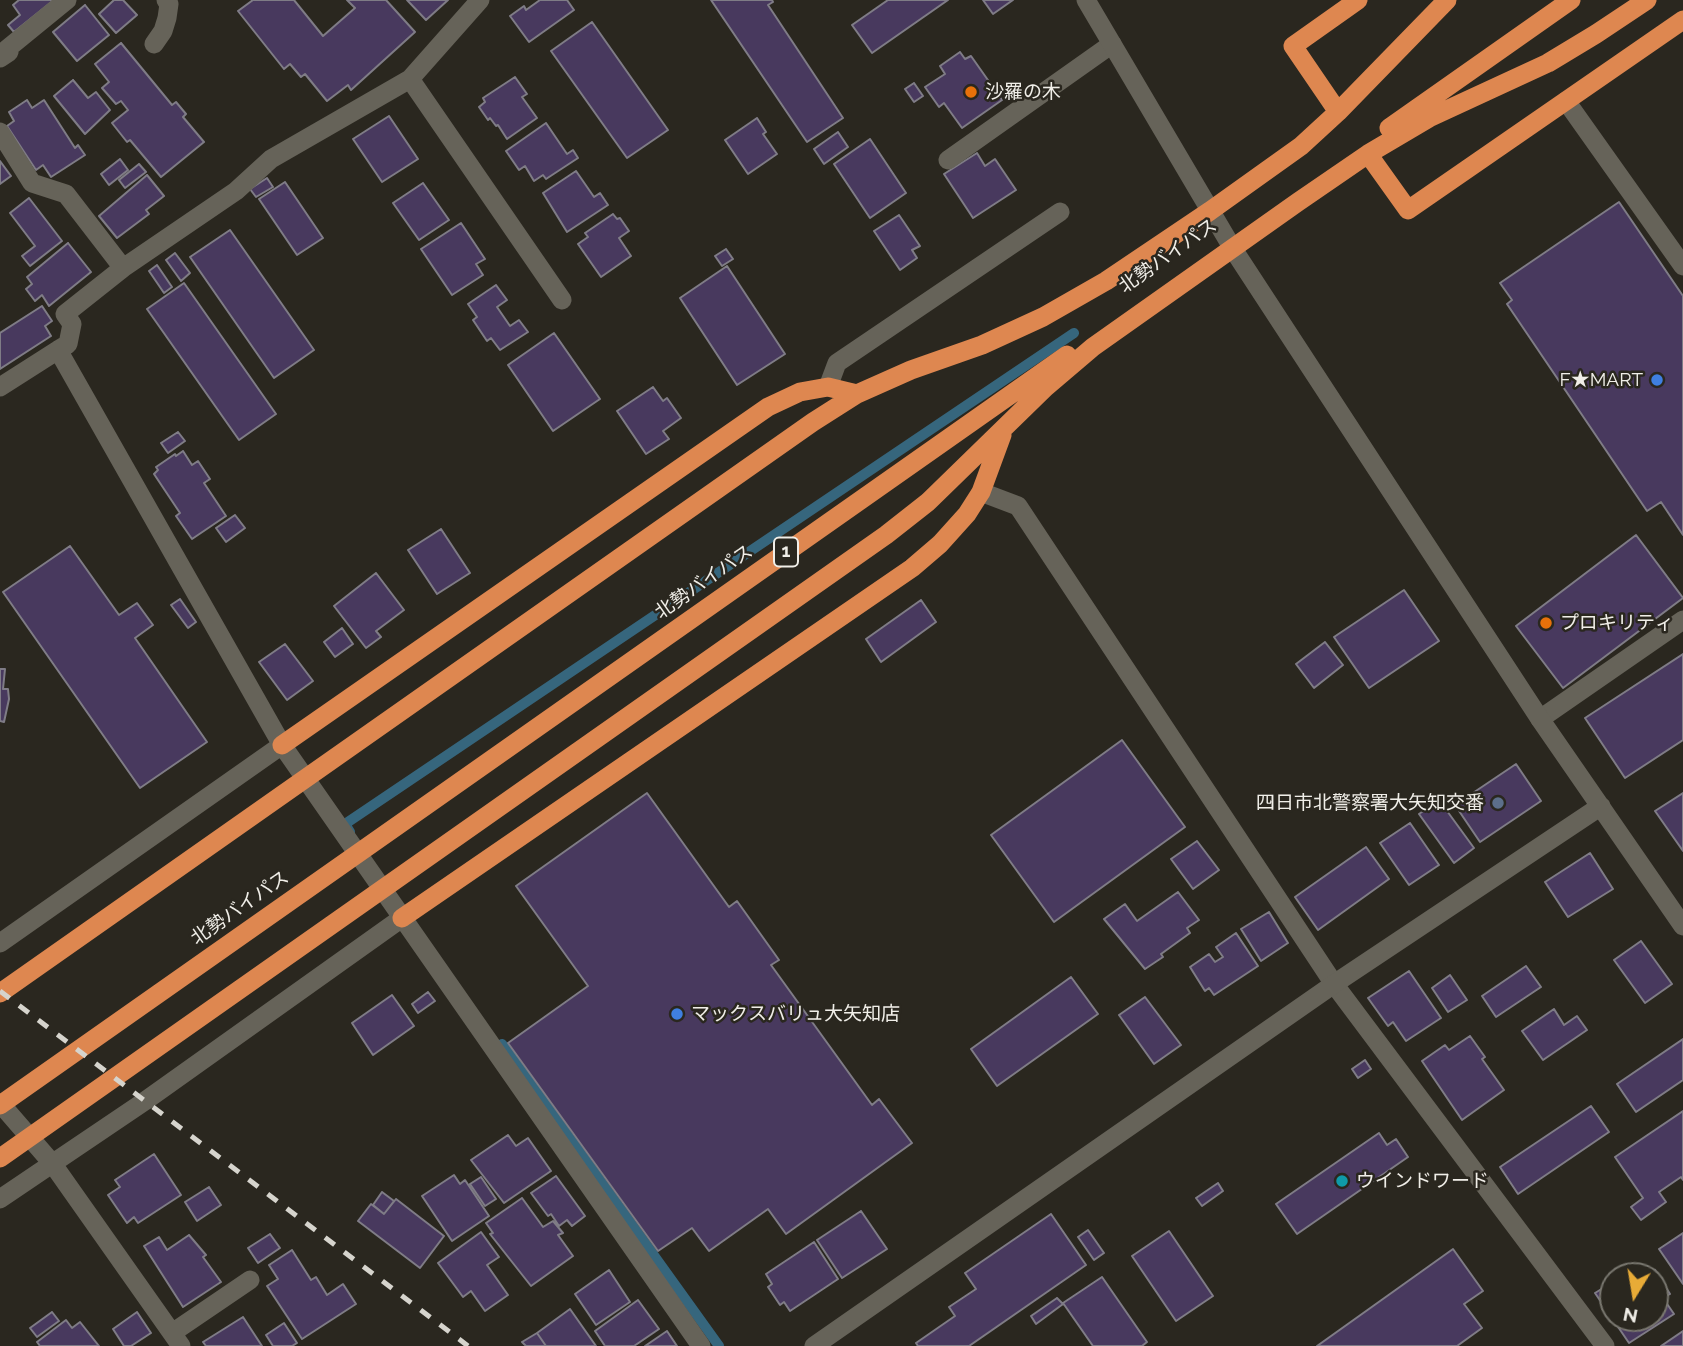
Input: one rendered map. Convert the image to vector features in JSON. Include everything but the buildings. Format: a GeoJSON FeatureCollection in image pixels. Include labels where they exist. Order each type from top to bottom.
{"type":"FeatureCollection","features":[{"type":"Feature","properties":{"kind":"highway"},"geometry":{"type":"LineString","coordinates":[[1338,112],[1293,46],[1358,0]]}},
{"type":"Feature","properties":{"kind":"highway"},"geometry":{"type":"LineString","coordinates":[[0,993],[813,422],[857,394],[911,370],[982,345],[1043,317],[1106,281],[1210,211],[1301,146],[1338,112],[1447,0]]}},
{"type":"Feature","properties":{"kind":"highway","name":"北勢バイパス"},"geometry":{"type":"LineString","coordinates":[[0,1104],[1571,0]]}},
{"type":"Feature","properties":{"kind":"highway"},"geometry":{"type":"LineString","coordinates":[[1233,249],[1368,154],[1429,118],[1548,63],[1647,0]]}},
{"type":"Feature","properties":{"kind":"highway"},"geometry":{"type":"LineString","coordinates":[[1368,154],[1408,210],[1683,20]]}},
{"type":"Feature","properties":{"kind":"highway","name":"1"},"geometry":{"type":"LineString","coordinates":[[0,1158],[844,565],[928,502],[1046,387],[1093,347],[1233,249]]}},
{"type":"Feature","properties":{"kind":"highway"},"geometry":{"type":"LineString","coordinates":[[282,745],[768,407],[800,392],[828,387],[857,394]]}},
{"type":"Feature","properties":{"kind":"highway"},"geometry":{"type":"LineString","coordinates":[[402,918],[912,568],[940,544],[967,514],[981,492],[1004,428]]}},
{"type":"Feature","properties":{"kind":"street"},"geometry":{"type":"LineString","coordinates":[[0,58],[9,51],[7,49],[67,0]]}},
{"type":"Feature","properties":{"kind":"street"},"geometry":{"type":"LineString","coordinates":[[154,44],[163,31],[167,18],[169,4],[166,0]]}},
{"type":"Feature","properties":{"kind":"street"},"geometry":{"type":"LineString","coordinates":[[0,387],[68,344],[72,324],[65,314],[123,268],[236,191],[271,159],[410,79],[480,0]]}},
{"type":"Feature","properties":{"kind":"street"},"geometry":{"type":"LineString","coordinates":[[1086,0],[1233,249],[1540,719],[1683,926]]}},
{"type":"Feature","properties":{"kind":"street"},"geometry":{"type":"LineString","coordinates":[[948,160],[1112,44]]}},
{"type":"Feature","properties":{"kind":"street"},"geometry":{"type":"LineString","coordinates":[[410,79],[562,300]]}},
{"type":"Feature","properties":{"kind":"street"},"geometry":{"type":"LineString","coordinates":[[1566,100],[1683,266]]}},
{"type":"Feature","properties":{"kind":"street"},"geometry":{"type":"LineString","coordinates":[[0,132],[32,183],[66,194],[123,268]]}},
{"type":"Feature","properties":{"kind":"street"},"geometry":{"type":"LineString","coordinates":[[828,387],[837,363],[1060,212]]}},
{"type":"Feature","properties":{"kind":"street"},"geometry":{"type":"LineString","coordinates":[[58,350],[282,745],[701,1346]]}},
{"type":"Feature","properties":{"kind":"street"},"geometry":{"type":"LineString","coordinates":[[981,492],[1018,506],[1334,984],[1605,1346]]}},
{"type":"Feature","properties":{"kind":"street"},"geometry":{"type":"LineString","coordinates":[[1540,719],[1683,620]]}},
{"type":"Feature","properties":{"kind":"street"},"geometry":{"type":"LineString","coordinates":[[0,943],[282,745]]}},
{"type":"Feature","properties":{"kind":"street"},"geometry":{"type":"LineString","coordinates":[[814,1346],[1334,984],[1601,806]]}},
{"type":"Feature","properties":{"kind":"street"},"geometry":{"type":"LineString","coordinates":[[0,1199],[145,1101],[402,918]]}},
{"type":"Feature","properties":{"kind":"street"},"geometry":{"type":"LineString","coordinates":[[0,1104],[52,1163],[177,1340],[250,1280]]}},
{"type":"Feature","properties":{"kind":"waterway"},"geometry":{"type":"LineString","coordinates":[[350,832],[345,824],[1074,333]]}},
{"type":"Feature","properties":{"kind":"waterway"},"geometry":{"type":"LineString","coordinates":[[502,1044],[719,1346]]}},
{"type":"Feature","properties":{"kind":"railway"},"geometry":{"type":"LineString","coordinates":[[0,991],[468,1346]]}},
{"type":"Feature","properties":{"kind":"place","name":"沙羅の木"},"geometry":{"type":"Point","coordinates":[971,92]}},
{"type":"Feature","properties":{"kind":"place","name":"F★MART"},"geometry":{"type":"Point","coordinates":[1657,380]}},
{"type":"Feature","properties":{"kind":"place","name":"プロキリティ"},"geometry":{"type":"Point","coordinates":[1546,623]}},
{"type":"Feature","properties":{"kind":"place","name":"四日市北警察署大矢知交番"},"geometry":{"type":"Point","coordinates":[1498,803]}},
{"type":"Feature","properties":{"kind":"place","name":"マックスバリュ大矢知店"},"geometry":{"type":"Point","coordinates":[677,1014]}},
{"type":"Feature","properties":{"kind":"place","name":"ウインドワード"},"geometry":{"type":"Point","coordinates":[1342,1181]}}]}
